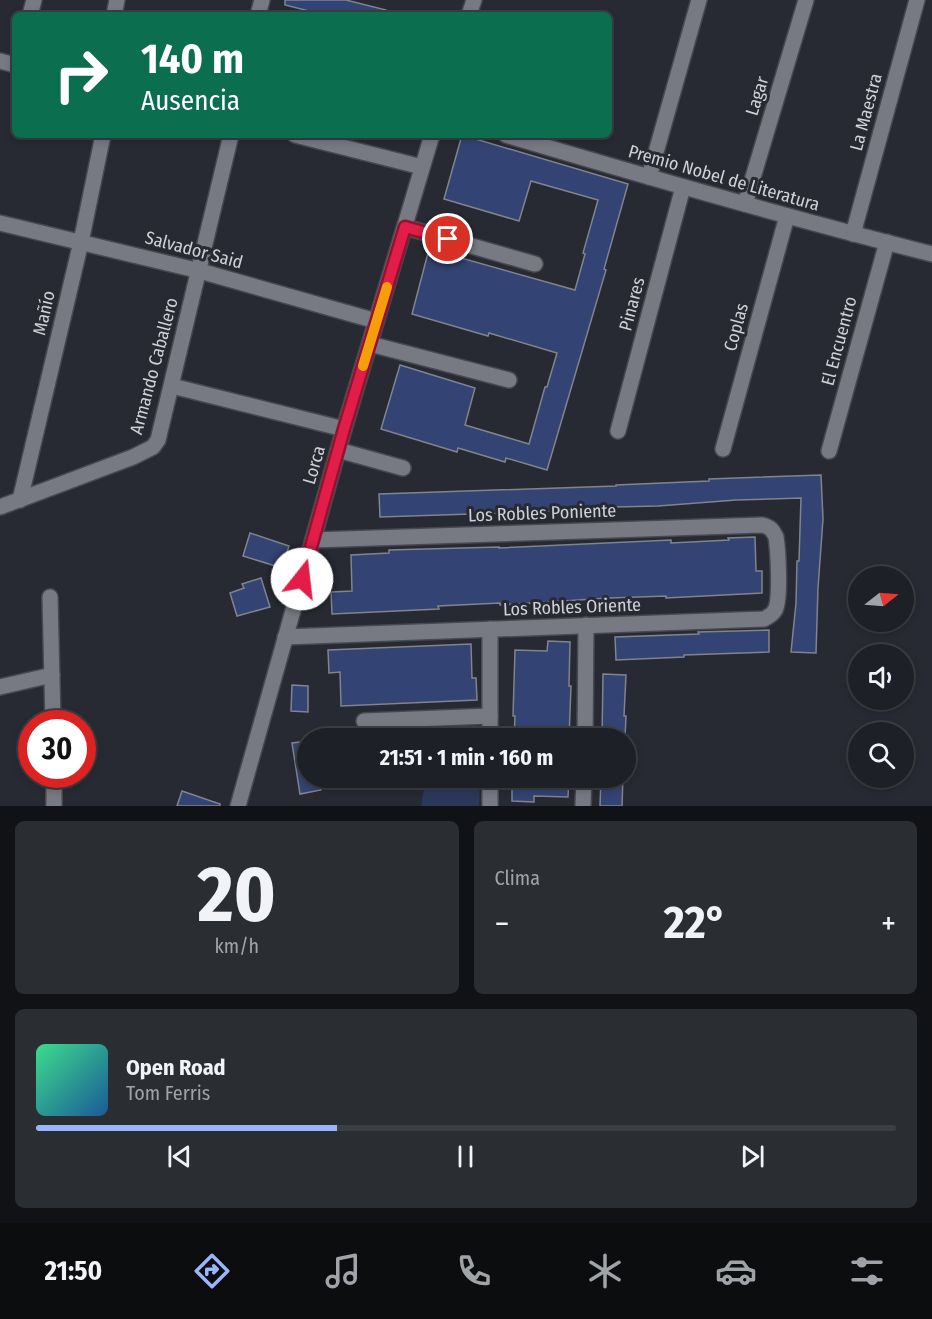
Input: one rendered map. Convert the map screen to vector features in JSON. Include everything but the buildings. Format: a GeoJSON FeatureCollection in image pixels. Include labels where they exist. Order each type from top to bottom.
{"type":"FeatureCollection","features":[{"type":"Feature","properties":{"kind":"street"},"geometry":{"type":"LineString","coordinates":[[649,177],[699,0]]}},
{"type":"Feature","properties":{"kind":"street","name":"Lagar"},"geometry":{"type":"LineString","coordinates":[[745,204],[806,0]]}},
{"type":"Feature","properties":{"kind":"street","name":"La Maestra"},"geometry":{"type":"LineString","coordinates":[[853,234],[917,0]]}},
{"type":"Feature","properties":{"kind":"street","name":"Mañío"},"geometry":{"type":"LineString","coordinates":[[20,500],[103,138]]}},
{"type":"Feature","properties":{"kind":"street","name":"Armando Caballero"},"geometry":{"type":"LineString","coordinates":[[0,507],[133,458],[153,447],[158,440],[230,138]]}},
{"type":"Feature","properties":{"kind":"street"},"geometry":{"type":"LineString","coordinates":[[308,138],[422,167]]}},
{"type":"Feature","properties":{"kind":"street","name":"Lorca"},"geometry":{"type":"LineString","coordinates":[[238,806],[344,429],[431,138]]}},
{"type":"Feature","properties":{"kind":"street","name":"Premio Nobel de Literatura"},"geometry":{"type":"LineString","coordinates":[[528,138],[550,141],[682,187],[932,254]]}},
{"type":"Feature","properties":{"kind":"street","name":"Pinares"},"geometry":{"type":"LineString","coordinates":[[618,431],[682,187]]}},
{"type":"Feature","properties":{"kind":"street","name":"Coplas"},"geometry":{"type":"LineString","coordinates":[[723,449],[787,216]]}},
{"type":"Feature","properties":{"kind":"street","name":"Salvador Said"},"geometry":{"type":"LineString","coordinates":[[0,223],[200,271],[376,321]]}},
{"type":"Feature","properties":{"kind":"street"},"geometry":{"type":"LineString","coordinates":[[405,227],[534,264]]}},
{"type":"Feature","properties":{"kind":"street","name":"El Encuentro"},"geometry":{"type":"LineString","coordinates":[[829,451],[886,242]]}},
{"type":"Feature","properties":{"kind":"street"},"geometry":{"type":"LineString","coordinates":[[370,344],[509,380]]}},
{"type":"Feature","properties":{"kind":"street"},"geometry":{"type":"LineString","coordinates":[[172,386],[344,429]]}},
{"type":"Feature","properties":{"kind":"street"},"geometry":{"type":"LineString","coordinates":[[338,450],[403,468]]}},
{"type":"Feature","properties":{"kind":"street","name":"Los Robles Poniente"},"geometry":{"type":"LineString","coordinates":[[313,540],[756,524],[768,526],[772,530]]}},
{"type":"Feature","properties":{"kind":"street","name":"Los Robles Oriente"},"geometry":{"type":"LineString","coordinates":[[285,637],[764,619],[776,610],[778,597],[777,545],[772,530]]}},
{"type":"Feature","properties":{"kind":"street"},"geometry":{"type":"LineString","coordinates":[[50,597],[53,710]]}},
{"type":"Feature","properties":{"kind":"street"},"geometry":{"type":"LineString","coordinates":[[585,728],[586,625]]}},
{"type":"Feature","properties":{"kind":"street"},"geometry":{"type":"LineString","coordinates":[[490,629],[490,728]]}},
{"type":"Feature","properties":{"kind":"street"},"geometry":{"type":"LineString","coordinates":[[0,687],[52,675]]}},
{"type":"Feature","properties":{"kind":"street"},"geometry":{"type":"LineString","coordinates":[[364,721],[490,716]]}},
{"type":"Feature","properties":{"kind":"street"},"geometry":{"type":"LineString","coordinates":[[54,788],[54,806]]}},
{"type":"Feature","properties":{"kind":"street"},"geometry":{"type":"LineString","coordinates":[[490,788],[490,806]]}},
{"type":"Feature","properties":{"kind":"street"},"geometry":{"type":"LineString","coordinates":[[584,788],[584,806]]}},
{"type":"Feature","properties":{"kind":"shaded area"},"geometry":{"type":"Polygon","coordinates":[[[424,788],[480,788],[479,806],[421,806],[424,788]]]}},
{"type":"Feature","properties":{"kind":"slow traffic"},"geometry":{"type":"LineString","coordinates":[[363,366],[387,287]]}},
{"type":"Feature","properties":{"kind":"route"},"geometry":{"type":"LineString","coordinates":[[302,579],[344,429],[405,227],[448,239]]}}]}
